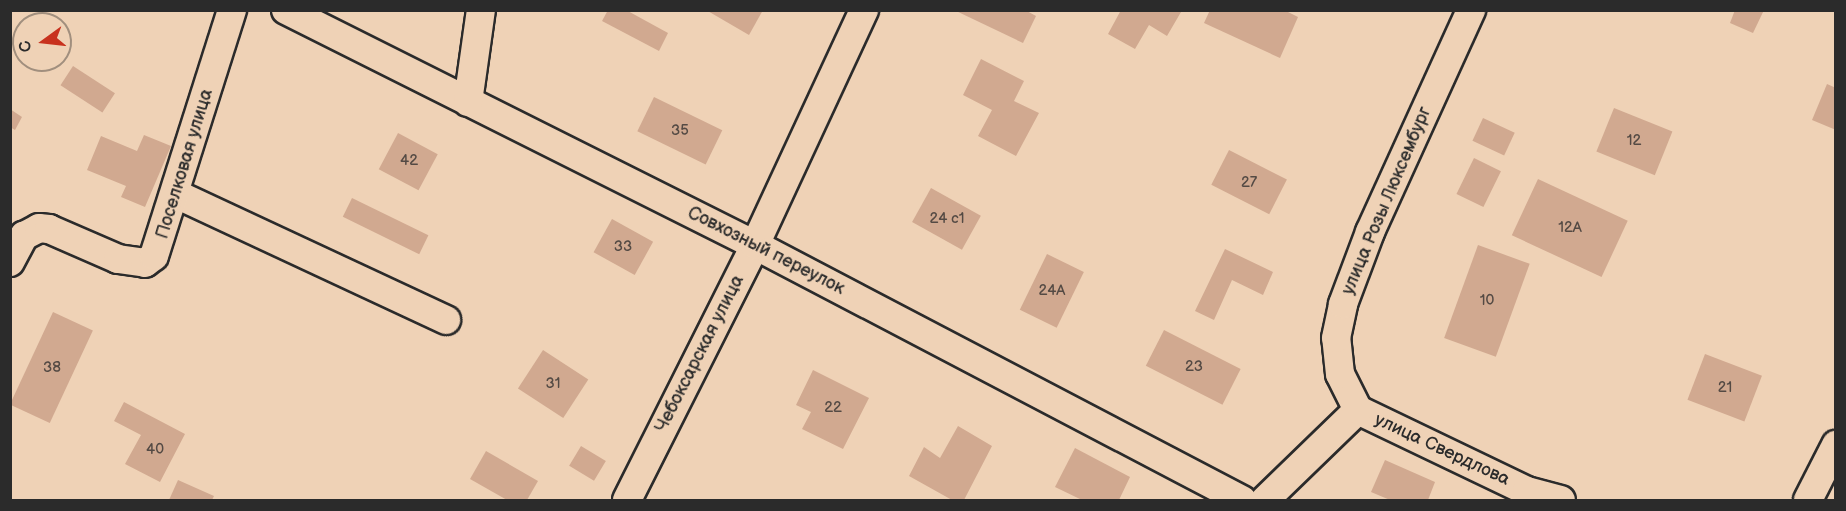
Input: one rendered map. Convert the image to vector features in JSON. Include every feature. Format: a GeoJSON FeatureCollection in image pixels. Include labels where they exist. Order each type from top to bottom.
{"type":"FeatureCollection","features":[{"type":"Feature","properties":{"kind":"street","name":"Поселковая улица"},"geometry":{"type":"LineString","coordinates":[[10,262],[24,236],[39,228],[49,229],[118,260],[145,263],[160,247],[232,10]]}},
{"type":"Feature","properties":{"kind":"street","name":"Совхозный переулок"},"geometry":{"type":"LineString","coordinates":[[286,10],[755,245],[1242,501]]}},
{"type":"Feature","properties":{"kind":"street"},"geometry":{"type":"LineString","coordinates":[[468,102],[481,10]]}},
{"type":"Feature","properties":{"kind":"street","name":"Чебоксарская улица"},"geometry":{"type":"LineString","coordinates":[[627,501],[755,245],[864,10]]}},
{"type":"Feature","properties":{"kind":"street","name":"улица Розы Люксембург"},"geometry":{"type":"LineString","coordinates":[[1358,410],[1340,374],[1336,338],[1343,304],[1370,232],[1471,10]]}},
{"type":"Feature","properties":{"kind":"street"},"geometry":{"type":"LineString","coordinates":[[176,194],[446,320]]}},
{"type":"Feature","properties":{"kind":"street"},"geometry":{"type":"LineString","coordinates":[[1265,501],[1358,410]]}},
{"type":"Feature","properties":{"kind":"street","name":"улица Свердлова"},"geometry":{"type":"LineString","coordinates":[[1358,410],[1524,496],[1561,501]]}},
{"type":"Feature","properties":{"kind":"street"},"geometry":{"type":"LineString","coordinates":[[1808,501],[1836,446]]}},
{"type":"Feature","properties":{"kind":"building"},"geometry":{"type":"Polygon","coordinates":[[[608,10],[626,10],[668,33],[659,51],[602,21],[608,10]]]}},
{"type":"Feature","properties":{"kind":"building"},"geometry":{"type":"Polygon","coordinates":[[[706,10],[763,10],[749,35],[706,10]]]}},
{"type":"Feature","properties":{"kind":"building"},"geometry":{"type":"Polygon","coordinates":[[[954,10],[1025,10],[1036,16],[1023,43],[954,10]]]}},
{"type":"Feature","properties":{"kind":"building"},"geometry":{"type":"Polygon","coordinates":[[[1121,10],[1179,10],[1181,12],[1167,36],[1149,25],[1135,49],[1108,34],[1121,10]]]}},
{"type":"Feature","properties":{"kind":"building"},"geometry":{"type":"Polygon","coordinates":[[[1210,10],[1284,10],[1298,17],[1280,58],[1204,23],[1210,10]]]}},
{"type":"Feature","properties":{"kind":"building"},"geometry":{"type":"Polygon","coordinates":[[[1735,10],[1764,10],[1753,33],[1730,23],[1735,10]]]}},
{"type":"Feature","properties":{"kind":"building"},"geometry":{"type":"Polygon","coordinates":[[[981,59],[1024,81],[1014,101],[1039,113],[1016,156],[978,136],[992,110],[963,95],[981,59]]]}},
{"type":"Feature","properties":{"kind":"building"},"geometry":{"type":"Polygon","coordinates":[[[73,66],[115,93],[102,113],[60,85],[69,72],[72,72],[73,66]]]}},
{"type":"Feature","properties":{"kind":"building"},"geometry":{"type":"Polygon","coordinates":[[[1827,84],[1836,88],[1836,130],[1812,120],[1827,84]]]}},
{"type":"Feature","properties":{"kind":"building"},"geometry":{"type":"Polygon","coordinates":[[[654,97],[722,130],[706,164],[637,131],[654,97]]]}},
{"type":"Feature","properties":{"kind":"building"},"geometry":{"type":"Polygon","coordinates":[[[1614,108],[1672,132],[1655,175],[1596,152],[1614,108]]]}},
{"type":"Feature","properties":{"kind":"building"},"geometry":{"type":"Polygon","coordinates":[[[10,109],[22,117],[15,130],[10,127],[10,109]]]}},
{"type":"Feature","properties":{"kind":"building"},"geometry":{"type":"Polygon","coordinates":[[[1483,118],[1515,133],[1504,155],[1472,141],[1483,118]]]}},
{"type":"Feature","properties":{"kind":"building"},"geometry":{"type":"Polygon","coordinates":[[[398,133],[438,154],[418,190],[379,169],[398,133]]]}},
{"type":"Feature","properties":{"kind":"building"},"geometry":{"type":"Polygon","coordinates":[[[144,135],[171,146],[145,207],[121,197],[126,186],[87,170],[101,136],[137,151],[144,135]]]}},
{"type":"Feature","properties":{"kind":"building"},"geometry":{"type":"Polygon","coordinates":[[[1229,150],[1287,180],[1269,214],[1211,185],[1229,150]]]}},
{"type":"Feature","properties":{"kind":"building"},"geometry":{"type":"Polygon","coordinates":[[[1474,158],[1501,171],[1483,207],[1456,194],[1474,158]]]}},
{"type":"Feature","properties":{"kind":"building"},"geometry":{"type":"Polygon","coordinates":[[[1538,179],[1628,221],[1602,277],[1512,235],[1538,179]]]}},
{"type":"Feature","properties":{"kind":"building"},"geometry":{"type":"Polygon","coordinates":[[[931,188],[981,216],[962,250],[912,222],[931,188]]]}},
{"type":"Feature","properties":{"kind":"building"},"geometry":{"type":"Polygon","coordinates":[[[352,198],[428,235],[419,254],[343,217],[352,198]]]}},
{"type":"Feature","properties":{"kind":"building"},"geometry":{"type":"Polygon","coordinates":[[[612,219],[653,242],[635,275],[594,252],[612,219]]]}},
{"type":"Feature","properties":{"kind":"building"},"geometry":{"type":"Polygon","coordinates":[[[1478,245],[1530,264],[1496,357],[1444,338],[1478,245]]]}},
{"type":"Feature","properties":{"kind":"building"},"geometry":{"type":"Polygon","coordinates":[[[1225,249],[1273,272],[1263,295],[1232,280],[1214,320],[1195,311],[1225,249]]]}},
{"type":"Feature","properties":{"kind":"building"},"geometry":{"type":"Polygon","coordinates":[[[1047,254],[1084,272],[1057,328],[1020,310],[1047,254]]]}},
{"type":"Feature","properties":{"kind":"building"},"geometry":{"type":"Polygon","coordinates":[[[53,312],[93,331],[50,423],[10,404],[53,312]]]}},
{"type":"Feature","properties":{"kind":"building"},"geometry":{"type":"Polygon","coordinates":[[[1164,330],[1241,369],[1222,405],[1146,366],[1164,330]]]}},
{"type":"Feature","properties":{"kind":"building"},"geometry":{"type":"Polygon","coordinates":[[[543,350],[588,379],[563,418],[518,389],[543,350]]]}},
{"type":"Feature","properties":{"kind":"building"},"geometry":{"type":"Polygon","coordinates":[[[1705,354],[1762,376],[1744,422],[1687,400],[1705,354]]]}},
{"type":"Feature","properties":{"kind":"building"},"geometry":{"type":"Polygon","coordinates":[[[813,370],[869,398],[843,449],[802,429],[811,412],[796,405],[813,370]]]}},
{"type":"Feature","properties":{"kind":"building"},"geometry":{"type":"Polygon","coordinates":[[[124,402],[185,434],[160,482],[125,464],[141,435],[114,421],[124,402]]]}},
{"type":"Feature","properties":{"kind":"building"},"geometry":{"type":"Polygon","coordinates":[[[958,426],[992,446],[964,500],[952,500],[909,476],[924,447],[940,458],[958,426]]]}},
{"type":"Feature","properties":{"kind":"building"},"geometry":{"type":"Polygon","coordinates":[[[581,446],[606,461],[594,481],[569,466],[581,446]]]}},
{"type":"Feature","properties":{"kind":"building"},"geometry":{"type":"Polygon","coordinates":[[[1075,448],[1130,477],[1119,500],[1082,500],[1055,487],[1075,448]]]}},
{"type":"Feature","properties":{"kind":"building"},"geometry":{"type":"Polygon","coordinates":[[[486,451],[538,481],[527,500],[507,500],[470,479],[486,451]]]}},
{"type":"Feature","properties":{"kind":"building"},"geometry":{"type":"Polygon","coordinates":[[[1385,460],[1435,482],[1428,500],[1390,500],[1371,492],[1385,460]]]}},
{"type":"Feature","properties":{"kind":"building"},"geometry":{"type":"Polygon","coordinates":[[[178,480],[214,496],[212,500],[169,500],[178,480]]]}}]}
